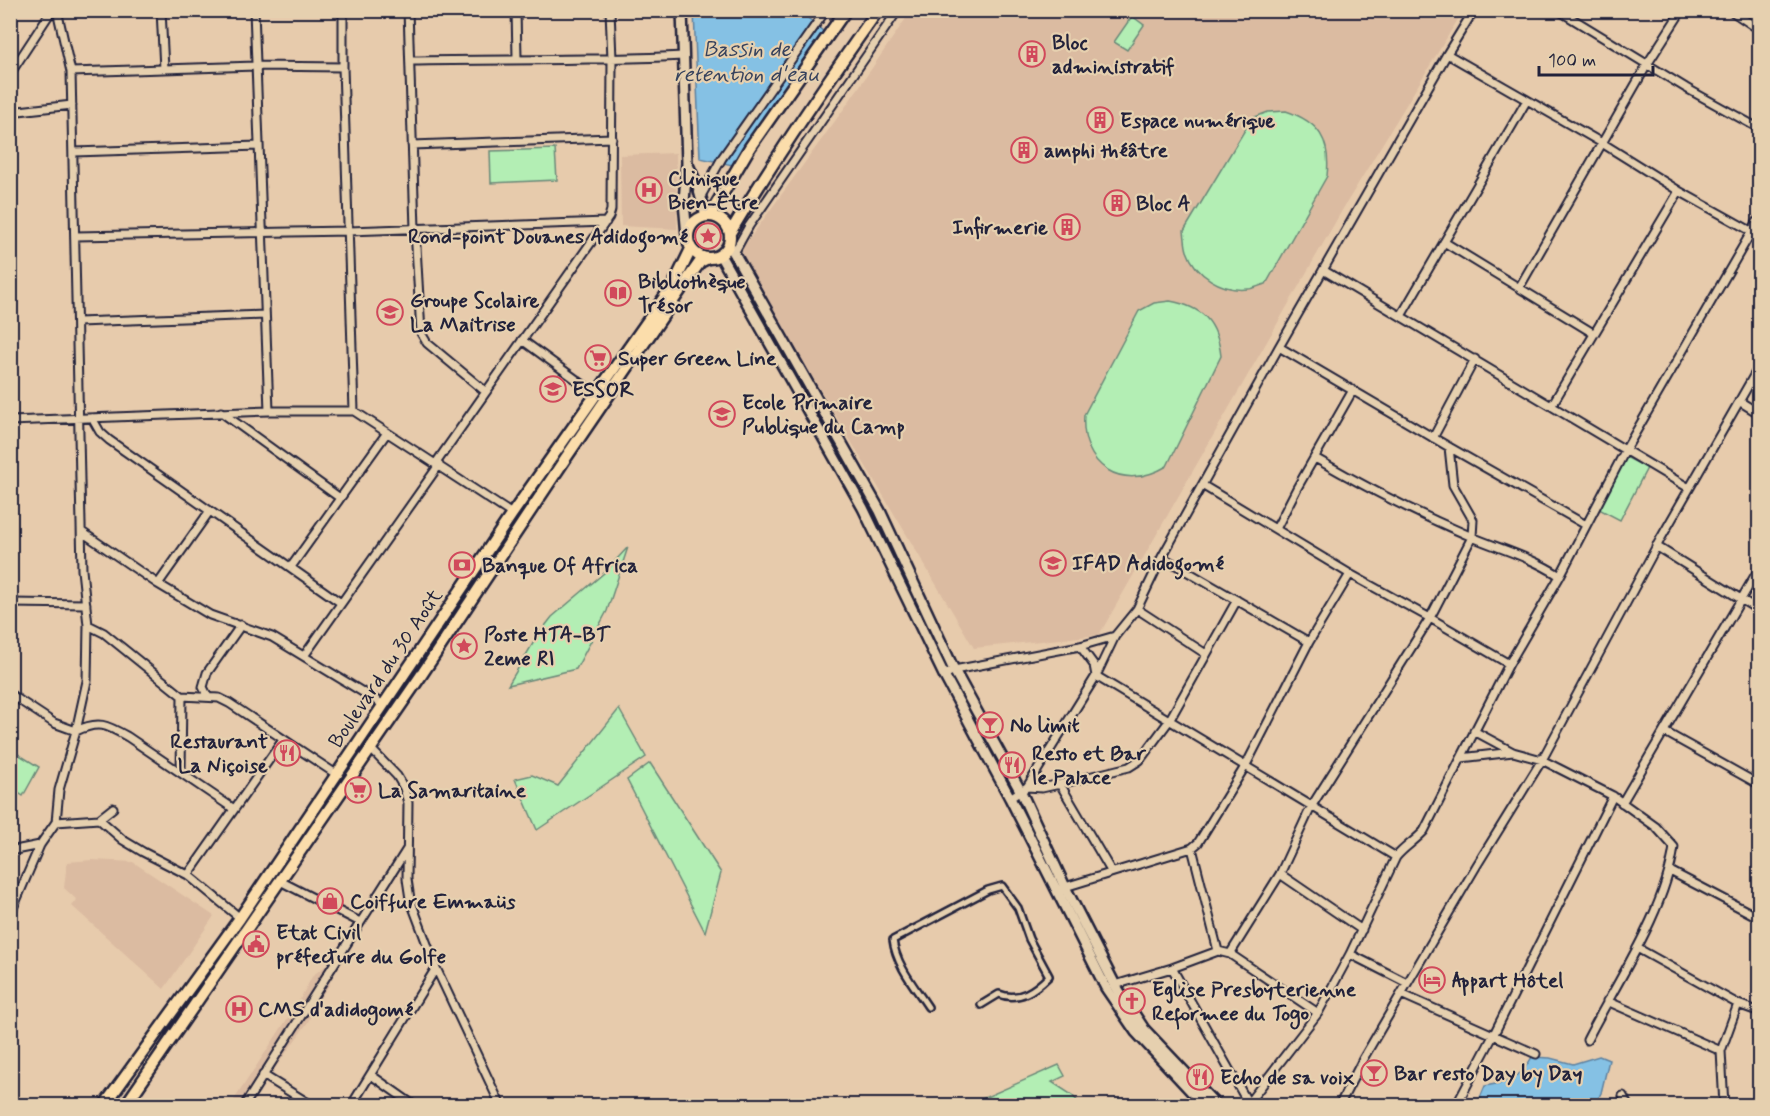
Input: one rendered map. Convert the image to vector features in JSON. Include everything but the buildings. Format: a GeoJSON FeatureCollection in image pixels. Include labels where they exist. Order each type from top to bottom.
{"type":"FeatureCollection","features":[{"type":"Feature","properties":{"kind":"highway"},"geometry":{"type":"LineString","coordinates":[[708,215],[723,220],[730,233],[731,249],[708,258],[699,256],[692,249],[687,236],[692,224],[697,219],[708,215],[750,147],[846,10]]}},
{"type":"Feature","properties":{"kind":"highway"},"geometry":{"type":"LineString","coordinates":[[730,233],[748,200],[810,106],[878,10]]}},
{"type":"Feature","properties":{"kind":"highway","name":"Boulevard du 30 Août"},"geometry":{"type":"LineString","coordinates":[[104,1106],[270,875],[512,514],[675,282],[692,249]]}},
{"type":"Feature","properties":{"kind":"highway","name":"Boulevard du 30 Août"},"geometry":{"type":"LineString","coordinates":[[125,1106],[420,677],[654,328],[700,262],[708,258]]}},
{"type":"Feature","properties":{"kind":"highway"},"geometry":{"type":"LineString","coordinates":[[408,669],[420,677]]}},
{"type":"Feature","properties":{"kind":"highway"},"geometry":{"type":"LineString","coordinates":[[336,774],[348,782]]}},
{"type":"Feature","properties":{"kind":"highway"},"geometry":{"type":"LineString","coordinates":[[270,875],[280,881]]}},
{"type":"Feature","properties":{"kind":"main road"},"geometry":{"type":"LineString","coordinates":[[682,10],[687,163],[684,202],[687,236]]}},
{"type":"Feature","properties":{"kind":"main road"},"geometry":{"type":"LineString","coordinates":[[687,163],[708,215]]}},
{"type":"Feature","properties":{"kind":"main road"},"geometry":{"type":"LineString","coordinates":[[731,249],[880,511],[954,670],[1024,790],[1065,887],[1115,985],[1144,1029],[1217,1106]]}},
{"type":"Feature","properties":{"kind":"main road"},"geometry":{"type":"LineString","coordinates":[[720,255],[863,507],[944,675],[1010,798],[1106,988],[1136,1032],[1205,1106]]}},
{"type":"Feature","properties":{"kind":"street"},"geometry":{"type":"LineString","coordinates":[[10,74],[52,10]]}},
{"type":"Feature","properties":{"kind":"street"},"geometry":{"type":"LineString","coordinates":[[10,915],[40,845],[56,822],[59,790],[87,681],[88,626],[82,532],[71,72],[57,10]]}},
{"type":"Feature","properties":{"kind":"street"},"geometry":{"type":"LineString","coordinates":[[161,10],[164,69]]}},
{"type":"Feature","properties":{"kind":"street"},"geometry":{"type":"LineString","coordinates":[[254,10],[268,411]]}},
{"type":"Feature","properties":{"kind":"street"},"geometry":{"type":"LineString","coordinates":[[343,10],[354,411]]}},
{"type":"Feature","properties":{"kind":"street"},"geometry":{"type":"LineString","coordinates":[[408,10],[415,229],[421,333],[423,339],[486,392]]}},
{"type":"Feature","properties":{"kind":"street"},"geometry":{"type":"LineString","coordinates":[[516,10],[517,58]]}},
{"type":"Feature","properties":{"kind":"street"},"geometry":{"type":"LineString","coordinates":[[304,656],[606,222],[611,210],[610,10]]}},
{"type":"Feature","properties":{"kind":"street"},"geometry":{"type":"LineString","coordinates":[[731,249],[898,10]]}},
{"type":"Feature","properties":{"kind":"street"},"geometry":{"type":"LineString","coordinates":[[1024,790],[1096,676],[1115,636],[1137,609],[1162,556],[1279,347],[1474,10]]}},
{"type":"Feature","properties":{"kind":"street"},"geometry":{"type":"LineString","coordinates":[[1558,10],[1686,88],[1760,129]]}},
{"type":"Feature","properties":{"kind":"street"},"geometry":{"type":"LineString","coordinates":[[1519,288],[1648,63],[1682,10]]}},
{"type":"Feature","properties":{"kind":"street"},"geometry":{"type":"LineString","coordinates":[[1730,10],[1760,30]]}},
{"type":"Feature","properties":{"kind":"street"},"geometry":{"type":"LineString","coordinates":[[701,195],[722,158],[822,12]]}},
{"type":"Feature","properties":{"kind":"street"},"geometry":{"type":"LineString","coordinates":[[1447,54],[1602,143],[1679,191],[1760,236]]}},
{"type":"Feature","properties":{"kind":"street"},"geometry":{"type":"LineString","coordinates":[[410,61],[683,56]]}},
{"type":"Feature","properties":{"kind":"street"},"geometry":{"type":"LineString","coordinates":[[71,72],[256,66],[343,67]]}},
{"type":"Feature","properties":{"kind":"street"},"geometry":{"type":"LineString","coordinates":[[1401,316],[1527,100]]}},
{"type":"Feature","properties":{"kind":"street"},"geometry":{"type":"LineString","coordinates":[[10,112],[72,105]]}},
{"type":"Feature","properties":{"kind":"street"},"geometry":{"type":"LineString","coordinates":[[412,145],[612,138]]}},
{"type":"Feature","properties":{"kind":"street"},"geometry":{"type":"LineString","coordinates":[[74,152],[259,146]]}},
{"type":"Feature","properties":{"kind":"street"},"geometry":{"type":"LineString","coordinates":[[1552,405],[1679,191]]}},
{"type":"Feature","properties":{"kind":"street"},"geometry":{"type":"LineString","coordinates":[[1172,968],[1247,1104],[1318,1014],[1362,930],[1396,857],[1424,831],[1509,664],[1560,576],[1626,449],[1760,217]]}},
{"type":"Feature","properties":{"kind":"street"},"geometry":{"type":"LineString","coordinates":[[76,236],[349,231],[606,222]]}},
{"type":"Feature","properties":{"kind":"street"},"geometry":{"type":"LineString","coordinates":[[1444,242],[1593,333]]}},
{"type":"Feature","properties":{"kind":"street"},"geometry":{"type":"LineString","coordinates":[[1323,270],[1689,488]]}},
{"type":"Feature","properties":{"kind":"street"},"geometry":{"type":"LineString","coordinates":[[78,322],[264,315]]}},
{"type":"Feature","properties":{"kind":"street"},"geometry":{"type":"LineString","coordinates":[[522,340],[596,394]]}},
{"type":"Feature","properties":{"kind":"street"},"geometry":{"type":"LineString","coordinates":[[1279,347],[1586,525]]}},
{"type":"Feature","properties":{"kind":"street"},"geometry":{"type":"LineString","coordinates":[[1433,438],[1475,359]]}},
{"type":"Feature","properties":{"kind":"street"},"geometry":{"type":"LineString","coordinates":[[1339,1106],[1407,983],[1542,760],[1656,546],[1760,364]]}},
{"type":"Feature","properties":{"kind":"street"},"geometry":{"type":"LineString","coordinates":[[1276,529],[1353,390]]}},
{"type":"Feature","properties":{"kind":"street"},"geometry":{"type":"LineString","coordinates":[[1738,401],[1760,414]]}},
{"type":"Feature","properties":{"kind":"street"},"geometry":{"type":"LineString","coordinates":[[10,421],[221,412],[354,411],[512,514]]}},
{"type":"Feature","properties":{"kind":"street"},"geometry":{"type":"LineString","coordinates":[[221,412],[340,498]]}},
{"type":"Feature","properties":{"kind":"street"},"geometry":{"type":"LineString","coordinates":[[92,418],[100,432],[109,440],[341,603]]}},
{"type":"Feature","properties":{"kind":"street"},"geometry":{"type":"LineString","coordinates":[[291,567],[386,434]]}},
{"type":"Feature","properties":{"kind":"street"},"geometry":{"type":"LineString","coordinates":[[1230,954],[1280,874],[1311,807],[1430,618],[1472,537],[1473,520],[1453,486],[1449,447]]}},
{"type":"Feature","properties":{"kind":"street"},"geometry":{"type":"LineString","coordinates":[[1315,458],[1350,478],[1472,537],[1522,555],[1560,576]]}},
{"type":"Feature","properties":{"kind":"street"},"geometry":{"type":"LineString","coordinates":[[1202,485],[1350,574],[1509,664]]}},
{"type":"Feature","properties":{"kind":"street"},"geometry":{"type":"LineString","coordinates":[[158,584],[209,512]]}},
{"type":"Feature","properties":{"kind":"street"},"geometry":{"type":"LineString","coordinates":[[82,532],[158,584],[210,615],[272,637],[384,705]]}},
{"type":"Feature","properties":{"kind":"street"},"geometry":{"type":"LineString","coordinates":[[1656,546],[1740,601],[1760,611]]}},
{"type":"Feature","properties":{"kind":"street"},"geometry":{"type":"LineString","coordinates":[[1162,556],[1309,642]]}},
{"type":"Feature","properties":{"kind":"street"},"geometry":{"type":"LineString","coordinates":[[1622,803],[1760,567]]}},
{"type":"Feature","properties":{"kind":"street"},"geometry":{"type":"LineString","coordinates":[[1065,887],[1192,848],[1198,843],[1246,765],[1309,642],[1350,574]]}},
{"type":"Feature","properties":{"kind":"street"},"geometry":{"type":"LineString","coordinates":[[1010,798],[1024,790],[1060,784],[1135,765],[1169,721],[1237,600]]}},
{"type":"Feature","properties":{"kind":"street"},"geometry":{"type":"LineString","coordinates":[[10,603],[86,604]]}},
{"type":"Feature","properties":{"kind":"street"},"geometry":{"type":"LineString","coordinates":[[1137,609],[1206,654]]}},
{"type":"Feature","properties":{"kind":"street"},"geometry":{"type":"LineString","coordinates":[[208,697],[203,687],[207,673],[241,625]]}},
{"type":"Feature","properties":{"kind":"street"},"geometry":{"type":"LineString","coordinates":[[88,626],[104,633],[182,696],[208,697],[229,703],[336,774]]}},
{"type":"Feature","properties":{"kind":"street"},"geometry":{"type":"LineString","coordinates":[[944,675],[954,670],[1080,646],[1115,636]]}},
{"type":"Feature","properties":{"kind":"street"},"geometry":{"type":"LineString","coordinates":[[1080,646],[1094,666],[1096,676],[1396,857]]}},
{"type":"Feature","properties":{"kind":"street"},"geometry":{"type":"LineString","coordinates":[[10,694],[54,723],[76,731],[91,724],[110,727],[234,809]]}},
{"type":"Feature","properties":{"kind":"street"},"geometry":{"type":"LineString","coordinates":[[181,773],[182,696]]}},
{"type":"Feature","properties":{"kind":"street"},"geometry":{"type":"LineString","coordinates":[[1474,731],[1513,752],[1542,760],[1613,796],[1656,827],[1674,847],[1670,871],[1637,948],[1587,1040]]}},
{"type":"Feature","properties":{"kind":"street"},"geometry":{"type":"LineString","coordinates":[[1665,732],[1760,785]]}},
{"type":"Feature","properties":{"kind":"street"},"geometry":{"type":"LineString","coordinates":[[188,874],[283,740]]}},
{"type":"Feature","properties":{"kind":"street"},"geometry":{"type":"LineString","coordinates":[[370,748],[397,776],[404,788],[408,803],[407,849],[410,898],[436,968],[501,1106]]}},
{"type":"Feature","properties":{"kind":"street"},"geometry":{"type":"LineString","coordinates":[[1461,758],[1513,752]]}},
{"type":"Feature","properties":{"kind":"street"},"geometry":{"type":"LineString","coordinates":[[1060,784],[1111,872]]}},
{"type":"Feature","properties":{"kind":"street"},"geometry":{"type":"LineString","coordinates":[[1456,1106],[1613,796]]}},
{"type":"Feature","properties":{"kind":"street"},"geometry":{"type":"LineString","coordinates":[[56,822],[99,819],[113,808]]}},
{"type":"Feature","properties":{"kind":"street"},"geometry":{"type":"LineString","coordinates":[[99,819],[123,840],[188,874],[240,918]]}},
{"type":"Feature","properties":{"kind":"street"},"geometry":{"type":"LineString","coordinates":[[10,851],[40,845]]}},
{"type":"Feature","properties":{"kind":"street"},"geometry":{"type":"LineString","coordinates":[[1192,848],[1218,951]]}},
{"type":"Feature","properties":{"kind":"street"},"geometry":{"type":"LineString","coordinates":[[244,1106],[407,849]]}},
{"type":"Feature","properties":{"kind":"street"},"geometry":{"type":"LineString","coordinates":[[1670,871],[1760,918]]}},
{"type":"Feature","properties":{"kind":"street"},"geometry":{"type":"LineString","coordinates":[[1280,874],[1362,930]]}},
{"type":"Feature","properties":{"kind":"street"},"geometry":{"type":"LineString","coordinates":[[280,881],[360,921]]}},
{"type":"Feature","properties":{"kind":"street"},"geometry":{"type":"LineString","coordinates":[[928,1007],[906,973],[894,948],[893,940],[988,890],[1002,886],[1018,908],[1029,939],[1049,976],[1038,988],[1020,996],[1007,997],[999,994],[981,1005]]}},
{"type":"Feature","properties":{"kind":"street"},"geometry":{"type":"LineString","coordinates":[[1637,948],[1738,1004],[1760,1012]]}},
{"type":"Feature","properties":{"kind":"street"},"geometry":{"type":"LineString","coordinates":[[1115,985],[1218,951],[1230,954],[1318,1014]]}},
{"type":"Feature","properties":{"kind":"street"},"geometry":{"type":"LineString","coordinates":[[1350,954],[1407,983]]}},
{"type":"Feature","properties":{"kind":"street"},"geometry":{"type":"LineString","coordinates":[[351,1106],[436,968]]}},
{"type":"Feature","properties":{"kind":"street"},"geometry":{"type":"LineString","coordinates":[[1401,994],[1536,1054]]}},
{"type":"Feature","properties":{"kind":"street"},"geometry":{"type":"LineString","coordinates":[[1607,1000],[1721,1051]]}},
{"type":"Feature","properties":{"kind":"street"},"geometry":{"type":"LineString","coordinates":[[1724,1106],[1721,1051],[1738,1004]]}},
{"type":"Feature","properties":{"kind":"street"},"geometry":{"type":"LineString","coordinates":[[263,1075],[313,1106]]}},
{"type":"Feature","properties":{"kind":"street"},"geometry":{"type":"LineString","coordinates":[[371,1075],[415,1106]]}},
{"type":"Feature","properties":{"kind":"street"},"geometry":{"type":"LineString","coordinates":[[1623,1096],[1628,1106]]}},
{"type":"Feature","properties":{"kind":"street"},"geometry":{"type":"LineString","coordinates":[[10,1102],[18,1106]]}},
{"type":"Feature","properties":{"kind":"shaded area"},"geometry":{"type":"Polygon","coordinates":[[[911,11],[1463,11],[1344,207],[1099,635],[974,648],[739,253],[846,106],[911,11]]]}},
{"type":"Feature","properties":{"kind":"shaded area","name":"Clinique Bien-Être"},"geometry":{"type":"Polygon","coordinates":[[[676,153],[677,229],[621,226],[620,155],[676,153]]]}},
{"type":"Feature","properties":{"kind":"shaded area"},"geometry":{"type":"Polygon","coordinates":[[[92,860],[133,862],[214,916],[164,989],[72,906],[77,900],[64,888],[67,862],[92,860]]]}},
{"type":"Feature","properties":{"kind":"shaded area"},"geometry":{"type":"Polygon","coordinates":[[[328,964],[330,984],[317,1002],[308,1022],[249,1105],[230,1106],[299,1001],[313,975],[328,964]]]}},
{"type":"Feature","properties":{"kind":"green space"},"geometry":{"type":"Polygon","coordinates":[[[1132,16],[1144,25],[1127,50],[1114,42],[1132,16]]]}},
{"type":"Feature","properties":{"kind":"green space"},"geometry":{"type":"Polygon","coordinates":[[[1286,111],[1307,121],[1320,134],[1327,152],[1327,176],[1266,284],[1250,289],[1219,285],[1203,274],[1191,260],[1186,249],[1184,231],[1252,118],[1268,112],[1286,111]]]}},
{"type":"Feature","properties":{"kind":"green space"},"geometry":{"type":"Polygon","coordinates":[[[555,149],[557,180],[491,183],[490,151],[555,149]]]}},
{"type":"Feature","properties":{"kind":"green space"},"geometry":{"type":"Polygon","coordinates":[[[1170,301],[1191,307],[1206,318],[1216,334],[1221,356],[1167,466],[1150,474],[1134,477],[1120,475],[1107,470],[1097,461],[1089,448],[1084,415],[1139,311],[1154,303],[1170,301]]]}},
{"type":"Feature","properties":{"kind":"green space"},"geometry":{"type":"Polygon","coordinates":[[[1624,456],[1647,468],[1620,520],[1597,508],[1624,456]]]}},
{"type":"Feature","properties":{"kind":"green space"},"geometry":{"type":"Polygon","coordinates":[[[628,547],[607,611],[576,669],[508,685],[538,635],[552,617],[604,573],[628,547]]]}},
{"type":"Feature","properties":{"kind":"green space"},"geometry":{"type":"Polygon","coordinates":[[[619,709],[646,757],[537,830],[515,779],[532,775],[558,786],[619,709]]]}},
{"type":"Feature","properties":{"kind":"green space"},"geometry":{"type":"Polygon","coordinates":[[[10,749],[39,767],[23,796],[11,788],[10,749]]]}},
{"type":"Feature","properties":{"kind":"green space"},"geometry":{"type":"Polygon","coordinates":[[[650,763],[721,873],[705,932],[627,780],[650,763]]]}},
{"type":"Feature","properties":{"kind":"green space"},"geometry":{"type":"Polygon","coordinates":[[[1059,1065],[1065,1076],[1052,1082],[1072,1095],[1081,1105],[968,1105],[1059,1065]]]}},
{"type":"Feature","properties":{"kind":"water","name":"Bassin de retention d'eau"},"geometry":{"type":"Polygon","coordinates":[[[694,11],[800,11],[825,33],[737,166],[700,158],[694,11]]]}},
{"type":"Feature","properties":{"kind":"water"},"geometry":{"type":"Polygon","coordinates":[[[1599,1056],[1609,1060],[1601,1093],[1595,1105],[1486,1105],[1480,1098],[1485,1086],[1513,1079],[1523,1071],[1532,1057],[1550,1058],[1573,1064],[1599,1056]]]}},
{"type":"Feature","properties":{"kind":"place","name":"Bloc administratif"},"geometry":{"type":"Point","coordinates":[1032,54]}},
{"type":"Feature","properties":{"kind":"place","name":"Espace numérique"},"geometry":{"type":"Point","coordinates":[1100,120]}},
{"type":"Feature","properties":{"kind":"place","name":"amphi théâtre"},"geometry":{"type":"Point","coordinates":[1024,150]}},
{"type":"Feature","properties":{"kind":"place","name":"Clinique Bien-Être"},"geometry":{"type":"Point","coordinates":[649,190]}},
{"type":"Feature","properties":{"kind":"place","name":"Bloc A"},"geometry":{"type":"Point","coordinates":[1117,203]}},
{"type":"Feature","properties":{"kind":"place","name":"Infirmerie"},"geometry":{"type":"Point","coordinates":[1067,227]}},
{"type":"Feature","properties":{"kind":"place","name":"Rond-point Douanes Adidogomé"},"geometry":{"type":"Point","coordinates":[708,236]}},
{"type":"Feature","properties":{"kind":"place","name":"Bibliothèque Trésor"},"geometry":{"type":"Point","coordinates":[618,293]}},
{"type":"Feature","properties":{"kind":"place","name":"Groupe Scolaire La Maitrise"},"geometry":{"type":"Point","coordinates":[390,312]}},
{"type":"Feature","properties":{"kind":"place","name":"Super Green Line"},"geometry":{"type":"Point","coordinates":[598,358]}},
{"type":"Feature","properties":{"kind":"place","name":"ESSOR"},"geometry":{"type":"Point","coordinates":[553,389]}},
{"type":"Feature","properties":{"kind":"place","name":"Ecole Primaire Publique du Camp"},"geometry":{"type":"Point","coordinates":[722,414]}},
{"type":"Feature","properties":{"kind":"place","name":"IFAD Adidogomé"},"geometry":{"type":"Point","coordinates":[1053,563]}},
{"type":"Feature","properties":{"kind":"place","name":"Banque Of Africa"},"geometry":{"type":"Point","coordinates":[462,565]}},
{"type":"Feature","properties":{"kind":"place","name":"Poste HTA-BT 2eme RI"},"geometry":{"type":"Point","coordinates":[464,646]}},
{"type":"Feature","properties":{"kind":"place","name":"No limit"},"geometry":{"type":"Point","coordinates":[990,725]}},
{"type":"Feature","properties":{"kind":"place","name":"Restaurant La Niçoise"},"geometry":{"type":"Point","coordinates":[287,753]}},
{"type":"Feature","properties":{"kind":"place","name":"Resto et Bar le Palace"},"geometry":{"type":"Point","coordinates":[1012,765]}},
{"type":"Feature","properties":{"kind":"place","name":"La Samaritaine"},"geometry":{"type":"Point","coordinates":[358,790]}},
{"type":"Feature","properties":{"kind":"place","name":"Coiffure Emmaüs"},"geometry":{"type":"Point","coordinates":[330,901]}},
{"type":"Feature","properties":{"kind":"place","name":"Etat Civil préfecture du Golfe"},"geometry":{"type":"Point","coordinates":[256,944]}},
{"type":"Feature","properties":{"kind":"place","name":"Appart Hôtel"},"geometry":{"type":"Point","coordinates":[1432,980]}},
{"type":"Feature","properties":{"kind":"place","name":"Eglise Presbyterienne Reformee du Togo"},"geometry":{"type":"Point","coordinates":[1132,1001]}},
{"type":"Feature","properties":{"kind":"place","name":"CMS d'adidogomé"},"geometry":{"type":"Point","coordinates":[239,1009]}},
{"type":"Feature","properties":{"kind":"place","name":"Bar resto Day by Day"},"geometry":{"type":"Point","coordinates":[1374,1073]}},
{"type":"Feature","properties":{"kind":"place","name":"Echo de sa voix"},"geometry":{"type":"Point","coordinates":[1200,1077]}}]}
